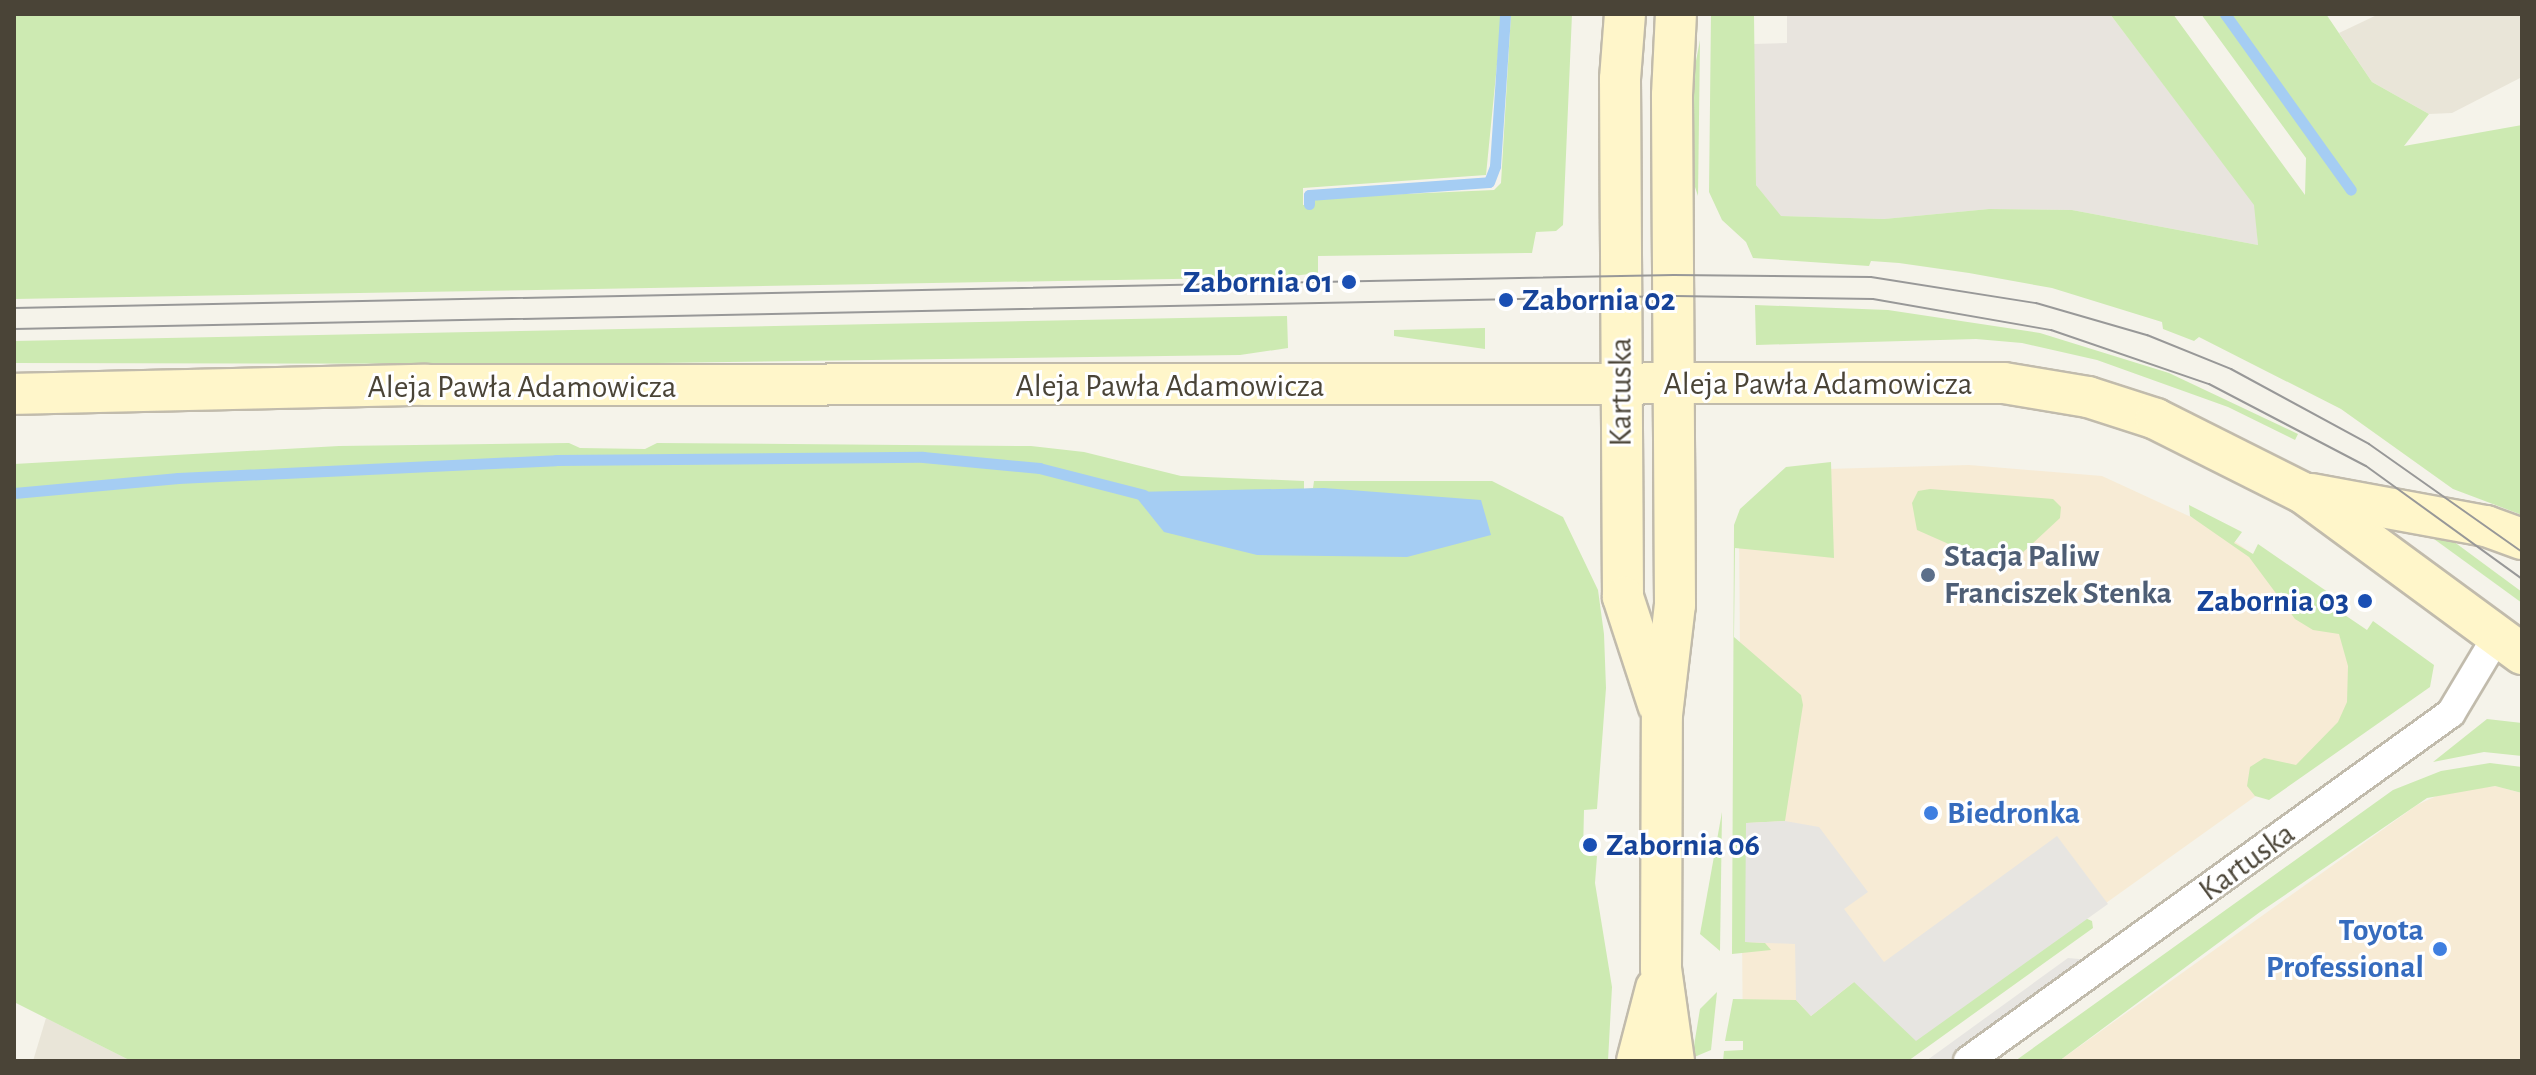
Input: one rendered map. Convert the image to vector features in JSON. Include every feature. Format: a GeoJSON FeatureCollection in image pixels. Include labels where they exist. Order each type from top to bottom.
{"type":"FeatureCollection","features":[{"type":"Feature","properties":{"kind":"main road","name":"Kartuska"},"geometry":{"type":"LineString","coordinates":[[1625,14],[1620,79],[1623,597],[1662,715]]}},
{"type":"Feature","properties":{"kind":"main road","name":"Kartuska"},"geometry":{"type":"LineString","coordinates":[[1674,1061],[1661,969],[1662,715],[1675,605],[1672,95],[1676,14]]}},
{"type":"Feature","properties":{"kind":"main road","name":"Aleja Pawła Adamowicza"},"geometry":{"type":"LineString","coordinates":[[14,394],[425,385],[1675,386],[2004,383],[2074,394],[2156,419],[2303,493],[2509,645]]}},
{"type":"Feature","properties":{"kind":"main road","name":"Aleja Pawła Adamowicza"},"geometry":{"type":"LineString","coordinates":[[2303,493],[2486,526],[2522,539]]}},
{"type":"Feature","properties":{"kind":"main road","name":"Kartuska"},"geometry":{"type":"LineString","coordinates":[[1637,1061],[1661,969]]}},
{"type":"Feature","properties":{"kind":"street","name":"Kartuska"},"geometry":{"type":"LineString","coordinates":[[1968,1061],[2451,713],[2509,645]]}},
{"type":"Feature","properties":{"kind":"shaded area"},"geometry":{"type":"Polygon","coordinates":[[[1787,14],[2110,14],[2255,205],[2258,245],[2072,210],[1989,209],[1884,219],[1780,216],[1756,185],[1753,44],[1787,43],[1787,14]]]}},
{"type":"Feature","properties":{"kind":"shaded area"},"geometry":{"type":"Polygon","coordinates":[[[2379,14],[2522,14],[2522,77],[2452,113],[2429,114],[2372,82],[2339,33],[2379,14]]]}},
{"type":"Feature","properties":{"kind":"shaded area"},"geometry":{"type":"Polygon","coordinates":[[[1969,465],[2102,476],[2217,529],[2274,569],[2341,634],[2357,688],[2327,745],[2085,918],[1743,1061],[1739,523],[1791,470],[1969,465]]]}},
{"type":"Feature","properties":{"kind":"shaded area"},"geometry":{"type":"Polygon","coordinates":[[[2495,786],[2522,793],[2522,1061],[2059,1061],[2417,805],[2445,792],[2495,786]]]}},
{"type":"Feature","properties":{"kind":"shaded area"},"geometry":{"type":"Polygon","coordinates":[[[1785,821],[1819,827],[1868,892],[1844,909],[1884,962],[2057,836],[2108,904],[1916,1041],[1854,982],[1811,1016],[1796,1000],[1795,944],[1745,942],[1746,823],[1785,821]]]}},
{"type":"Feature","properties":{"kind":"shaded area"},"geometry":{"type":"Polygon","coordinates":[[[2068,958],[2090,960],[1950,1061],[1926,1061],[2068,958]]]}},
{"type":"Feature","properties":{"kind":"shaded area"},"geometry":{"type":"Polygon","coordinates":[[[46,1018],[131,1061],[33,1061],[46,1018]]]}},
{"type":"Feature","properties":{"kind":"green space"},"geometry":{"type":"Polygon","coordinates":[[[14,14],[1502,14],[1486,175],[1303,188],[1303,205],[1313,204],[1314,198],[1494,190],[1501,183],[1511,14],[1572,14],[1563,225],[1556,231],[1536,232],[1532,253],[1318,256],[1318,273],[1284,277],[14,299],[14,14]]]}},
{"type":"Feature","properties":{"kind":"green space"},"geometry":{"type":"Polygon","coordinates":[[[1711,14],[1754,14],[1756,185],[1781,216],[1884,219],[1989,209],[2072,210],[2258,245],[2254,205],[2110,14],[2173,14],[2305,195],[2306,158],[2201,14],[2326,14],[2372,82],[2429,114],[2404,146],[2522,125],[2522,515],[2453,489],[2341,409],[2199,337],[2194,341],[2163,329],[2162,322],[2052,288],[1969,273],[1871,261],[1869,266],[1753,258],[1746,242],[1722,220],[1709,192],[1711,14]]]}},
{"type":"Feature","properties":{"kind":"green space"},"geometry":{"type":"Polygon","coordinates":[[[1700,40],[1698,196],[1690,172],[1688,103],[1700,40]]]}},
{"type":"Feature","properties":{"kind":"green space"},"geometry":{"type":"Polygon","coordinates":[[[1755,305],[1888,310],[2040,333],[2169,373],[2298,434],[2295,440],[2228,407],[2097,360],[2022,343],[1976,339],[1756,345],[1755,305]]]}},
{"type":"Feature","properties":{"kind":"green space"},"geometry":{"type":"Polygon","coordinates":[[[1287,316],[1288,348],[1240,355],[585,364],[14,363],[14,341],[1287,316]]]}},
{"type":"Feature","properties":{"kind":"green space"},"geometry":{"type":"Polygon","coordinates":[[[1485,328],[1485,349],[1394,336],[1394,330],[1485,328]]]}},
{"type":"Feature","properties":{"kind":"green space"},"geometry":{"type":"Polygon","coordinates":[[[569,443],[580,448],[645,449],[657,443],[1031,446],[1084,452],[1181,476],[1304,481],[1304,489],[1313,488],[1314,481],[1492,481],[1563,517],[1598,590],[1604,634],[1606,688],[1597,809],[1584,810],[1583,854],[1597,856],[1595,883],[1612,987],[1608,1061],[131,1061],[14,1002],[14,464],[339,446],[569,443]]]}},
{"type":"Feature","properties":{"kind":"green space"},"geometry":{"type":"Polygon","coordinates":[[[1831,462],[1834,558],[1735,548],[1734,637],[1801,695],[1803,705],[1785,821],[1747,823],[1746,942],[1765,943],[1771,950],[1732,954],[1734,525],[1740,509],[1786,467],[1831,462]]]}},
{"type":"Feature","properties":{"kind":"green space"},"geometry":{"type":"Polygon","coordinates":[[[1930,489],[2053,499],[2061,507],[2060,518],[2020,555],[1969,553],[1917,530],[1912,503],[1918,491],[1930,489]]]}},
{"type":"Feature","properties":{"kind":"green space"},"geometry":{"type":"Polygon","coordinates":[[[2189,505],[2242,532],[2234,543],[2253,554],[2258,544],[2338,599],[2333,607],[2367,630],[2373,621],[2434,665],[2430,687],[2269,800],[2255,796],[2247,786],[2250,767],[2264,758],[2296,765],[2338,722],[2347,702],[2348,666],[2339,634],[2313,630],[2295,619],[2249,557],[2190,516],[2189,505]]]}},
{"type":"Feature","properties":{"kind":"green space"},"geometry":{"type":"Polygon","coordinates":[[[2438,530],[2522,592],[2522,603],[2434,539],[2438,530]]]}},
{"type":"Feature","properties":{"kind":"green space"},"geometry":{"type":"Polygon","coordinates":[[[2487,719],[2522,723],[2522,756],[2484,752],[2433,762],[2487,719]]]}},
{"type":"Feature","properties":{"kind":"green space"},"geometry":{"type":"Polygon","coordinates":[[[2490,763],[2522,767],[2522,793],[2495,786],[2427,798],[2260,912],[2059,1061],[2015,1061],[2393,790],[2441,771],[2490,763]]]}},
{"type":"Feature","properties":{"kind":"green space"},"geometry":{"type":"Polygon","coordinates":[[[1722,812],[1720,951],[1700,934],[1722,812]]]}},
{"type":"Feature","properties":{"kind":"green space"},"geometry":{"type":"Polygon","coordinates":[[[2085,918],[2092,921],[2093,928],[1908,1061],[1723,1061],[1724,1051],[1743,1050],[1743,1041],[1725,1041],[1733,999],[1796,1000],[1811,1016],[1854,982],[2085,918]]]}},
{"type":"Feature","properties":{"kind":"green space"},"geometry":{"type":"Polygon","coordinates":[[[1717,992],[1711,1050],[1692,1058],[1700,1009],[1717,992]]]}},
{"type":"Feature","properties":{"kind":"water"},"geometry":{"type":"Polygon","coordinates":[[[1324,488],[1481,500],[1491,535],[1407,557],[1257,555],[1164,532],[1132,492],[1324,488]]]}},
{"type":"Feature","properties":{"kind":"waterway"},"geometry":{"type":"LineString","coordinates":[[1309,204],[1309,195],[1489,182],[1495,166],[1505,14]]}},
{"type":"Feature","properties":{"kind":"waterway"},"geometry":{"type":"LineString","coordinates":[[2225,14],[2351,190]]}},
{"type":"Feature","properties":{"kind":"waterway"},"geometry":{"type":"LineString","coordinates":[[14,493],[178,478],[556,460],[923,457],[1039,468],[1144,495]]}},
{"type":"Feature","properties":{"kind":"tram line"},"geometry":{"type":"LineString","coordinates":[[14,308],[1674,275],[1871,277],[2036,303],[2147,335],[2231,369],[2369,444],[2522,552]]}},
{"type":"Feature","properties":{"kind":"tram line"},"geometry":{"type":"LineString","coordinates":[[14,329],[1675,296],[1873,299],[2051,330],[2209,384],[2366,466],[2522,579]]}},
{"type":"Feature","properties":{"kind":"place","name":"Zabornia 01"},"geometry":{"type":"Point","coordinates":[1349,282]}},
{"type":"Feature","properties":{"kind":"place","name":"Zabornia 02"},"geometry":{"type":"Point","coordinates":[1506,300]}},
{"type":"Feature","properties":{"kind":"place","name":"Stacja Paliw Franciszek Stenka"},"geometry":{"type":"Point","coordinates":[1928,575]}},
{"type":"Feature","properties":{"kind":"place","name":"Zabornia 03"},"geometry":{"type":"Point","coordinates":[2365,601]}},
{"type":"Feature","properties":{"kind":"place","name":"Biedronka"},"geometry":{"type":"Point","coordinates":[1931,813]}},
{"type":"Feature","properties":{"kind":"place","name":"Zabornia 06"},"geometry":{"type":"Point","coordinates":[1590,845]}},
{"type":"Feature","properties":{"kind":"place","name":"Toyota Professional"},"geometry":{"type":"Point","coordinates":[2440,949]}}]}
